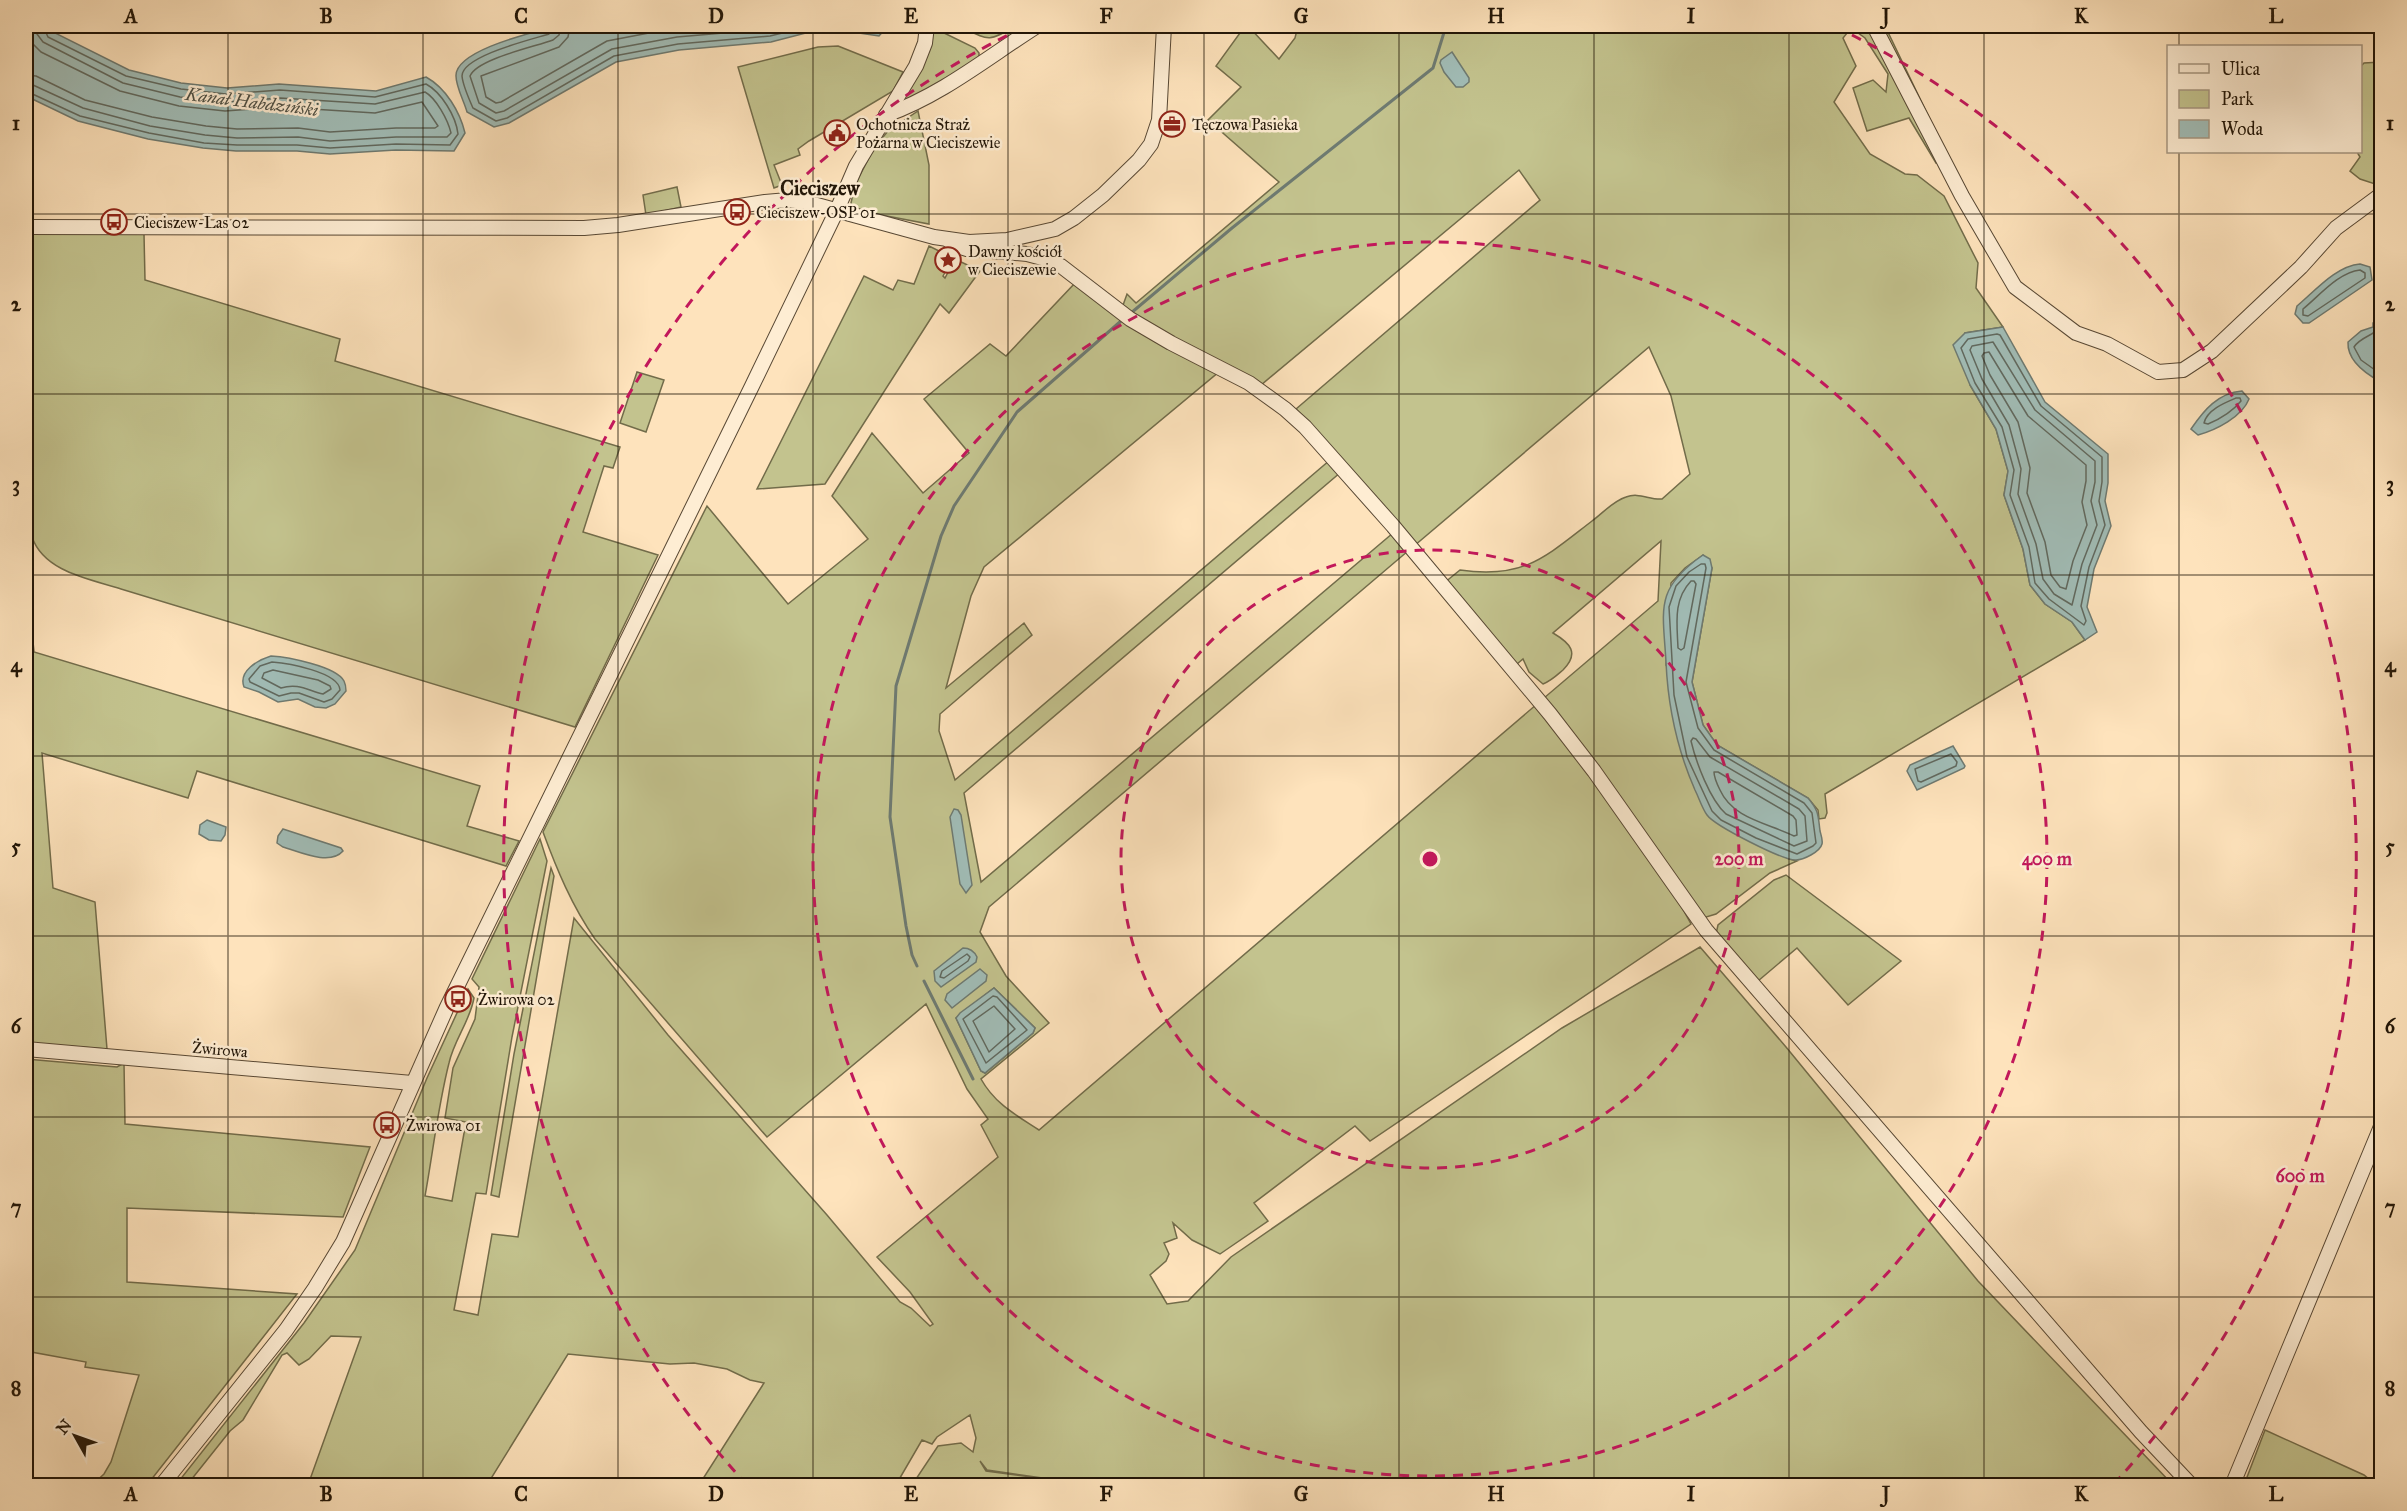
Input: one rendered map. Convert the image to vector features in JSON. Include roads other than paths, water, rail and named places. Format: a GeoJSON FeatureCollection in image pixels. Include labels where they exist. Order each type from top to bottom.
{"type":"FeatureCollection","features":[{"type":"Feature","properties":{"kind":"street"},"geometry":{"type":"LineString","coordinates":[[161,1485],[286,1329],[343,1242],[447,1007],[837,210],[856,166],[916,66],[925,43],[927,26]]}},
{"type":"Feature","properties":{"kind":"street"},"geometry":{"type":"LineString","coordinates":[[886,115],[903,109],[956,81],[1037,26]]}},
{"type":"Feature","properties":{"kind":"street"},"geometry":{"type":"LineString","coordinates":[[26,227],[584,228],[618,225],[779,200],[806,202],[947,239],[969,242],[1008,240],[1054,229],[1086,209],[1139,160],[1156,133],[1159,120],[1164,26]]}},
{"type":"Feature","properties":{"kind":"street"},"geometry":{"type":"LineString","coordinates":[[1874,26],[1962,196],[2015,287],[2076,333],[2107,344],[2158,372],[2183,370],[2212,351],[2293,275],[2336,228],[2382,194]]}},
{"type":"Feature","properties":{"kind":"street"},"geometry":{"type":"LineString","coordinates":[[947,239],[954,245],[967,249],[1027,254],[1061,266],[1130,319],[1171,344],[1248,383],[1285,409],[1305,427],[1393,526],[1550,714],[1594,771],[1706,930],[2141,1432],[2192,1485]]}},
{"type":"Feature","properties":{"kind":"street","name":"Żwirowa"},"geometry":{"type":"LineString","coordinates":[[26,1049],[412,1083]]}},
{"type":"Feature","properties":{"kind":"street"},"geometry":{"type":"LineString","coordinates":[[2232,1485],[2382,1124]]}},
{"type":"Feature","properties":{"kind":"water","name":"Kanał Habdziński"},"geometry":{"type":"Polygon","coordinates":[[[26,26],[48,26],[51,31],[129,70],[181,83],[227,88],[279,84],[376,91],[426,77],[440,87],[451,101],[460,117],[465,133],[454,151],[396,150],[330,154],[297,151],[236,151],[148,139],[78,121],[26,96],[26,26]]]}},
{"type":"Feature","properties":{"kind":"water"},"geometry":{"type":"Polygon","coordinates":[[[556,26],[888,26],[879,36],[825,28],[771,42],[679,50],[616,62],[509,123],[494,127],[467,112],[456,76],[459,67],[468,58],[498,44],[556,26]]]}},
{"type":"Feature","properties":{"kind":"water"},"geometry":{"type":"Polygon","coordinates":[[[1452,52],[1469,78],[1469,82],[1463,87],[1456,87],[1440,63],[1452,52]]]}},
{"type":"Feature","properties":{"kind":"water"},"geometry":{"type":"Polygon","coordinates":[[[2360,264],[2370,267],[2372,280],[2309,323],[2303,323],[2295,314],[2297,306],[2334,274],[2360,264]]]}},
{"type":"Feature","properties":{"kind":"water"},"geometry":{"type":"Polygon","coordinates":[[[2381,318],[2381,382],[2369,375],[2354,361],[2348,342],[2361,331],[2373,327],[2373,323],[2381,318]]]}},
{"type":"Feature","properties":{"kind":"water"},"geometry":{"type":"Polygon","coordinates":[[[2003,327],[2045,402],[2108,454],[2108,483],[2105,501],[2111,526],[2094,569],[2087,607],[2097,632],[2085,640],[2072,622],[2045,604],[2030,585],[2023,549],[2004,495],[2008,471],[1996,429],[1970,385],[1953,345],[1965,333],[2003,327]]]}},
{"type":"Feature","properties":{"kind":"water"},"geometry":{"type":"Polygon","coordinates":[[[2242,391],[2249,399],[2246,406],[2235,417],[2213,430],[2198,435],[2191,429],[2212,404],[2226,395],[2242,391]]]}},
{"type":"Feature","properties":{"kind":"water"},"geometry":{"type":"Polygon","coordinates":[[[1703,555],[1710,559],[1712,568],[1692,682],[1703,725],[1717,745],[1812,802],[1817,813],[1822,844],[1815,853],[1803,859],[1789,859],[1778,855],[1736,834],[1707,815],[1683,759],[1674,728],[1669,696],[1663,614],[1669,590],[1676,579],[1703,555]]]}},
{"type":"Feature","properties":{"kind":"water"},"geometry":{"type":"Polygon","coordinates":[[[271,656],[299,660],[331,671],[344,681],[346,691],[335,704],[326,708],[315,707],[298,699],[278,702],[244,687],[246,671],[260,660],[271,656]]]}},
{"type":"Feature","properties":{"kind":"water"},"geometry":{"type":"Polygon","coordinates":[[[1953,746],[1964,768],[1917,790],[1907,771],[1910,765],[1953,746]]]}},
{"type":"Feature","properties":{"kind":"water"},"geometry":{"type":"Polygon","coordinates":[[[954,809],[958,810],[961,815],[972,885],[966,893],[960,884],[950,817],[954,809]]]}},
{"type":"Feature","properties":{"kind":"water"},"geometry":{"type":"Polygon","coordinates":[[[207,820],[226,827],[221,841],[209,840],[199,834],[200,825],[207,820]]]}},
{"type":"Feature","properties":{"kind":"water"},"geometry":{"type":"Polygon","coordinates":[[[283,829],[341,848],[343,851],[323,858],[283,847],[277,843],[278,836],[283,829]]]}},
{"type":"Feature","properties":{"kind":"water"},"geometry":{"type":"Polygon","coordinates":[[[963,948],[973,952],[977,957],[976,962],[941,987],[935,981],[934,971],[963,948]]]}},
{"type":"Feature","properties":{"kind":"water"},"geometry":{"type":"Polygon","coordinates":[[[980,969],[987,975],[986,981],[952,1008],[945,1000],[947,994],[980,969]]]}},
{"type":"Feature","properties":{"kind":"water"},"geometry":{"type":"Polygon","coordinates":[[[994,988],[1035,1028],[1033,1033],[985,1073],[981,1071],[956,1018],[994,988]]]}},
{"type":"Feature","properties":{"kind":"waterway"},"geometry":{"type":"LineString","coordinates":[[1131,313],[1232,228],[1433,68],[1446,26]]}},
{"type":"Feature","properties":{"kind":"waterway"},"geometry":{"type":"LineString","coordinates":[[917,966],[912,955],[906,926],[890,817],[896,686],[941,536],[954,506],[1017,412],[1121,321]]}},
{"type":"Feature","properties":{"kind":"waterway"},"geometry":{"type":"LineString","coordinates":[[924,981],[973,1079]]}},
{"type":"Feature","properties":{"kind":"place","name":"Tęczowa Pasieka"},"geometry":{"type":"Point","coordinates":[1172,124]}},
{"type":"Feature","properties":{"kind":"place","name":"Ochotnicza Straż Pożarna w Cieciszewie"},"geometry":{"type":"Point","coordinates":[837,133]}},
{"type":"Feature","properties":{"kind":"place","name":"Cieciszew-OSP 01"},"geometry":{"type":"Point","coordinates":[737,212]}},
{"type":"Feature","properties":{"kind":"place","name":"Cieciszew-Las 02"},"geometry":{"type":"Point","coordinates":[114,222]}},
{"type":"Feature","properties":{"kind":"place","name":"Dawny kościół w Cieciszewie"},"geometry":{"type":"Point","coordinates":[948,260]}},
{"type":"Feature","properties":{"kind":"place","name":"Żwirowa 02"},"geometry":{"type":"Point","coordinates":[458,999]}},
{"type":"Feature","properties":{"kind":"place","name":"Żwirowa 01"},"geometry":{"type":"Point","coordinates":[387,1125]}},
{"type":"Feature","properties":{"kind":"district","name":"Cieciszew"},"geometry":{"type":"Point","coordinates":[820,188]}}]}
